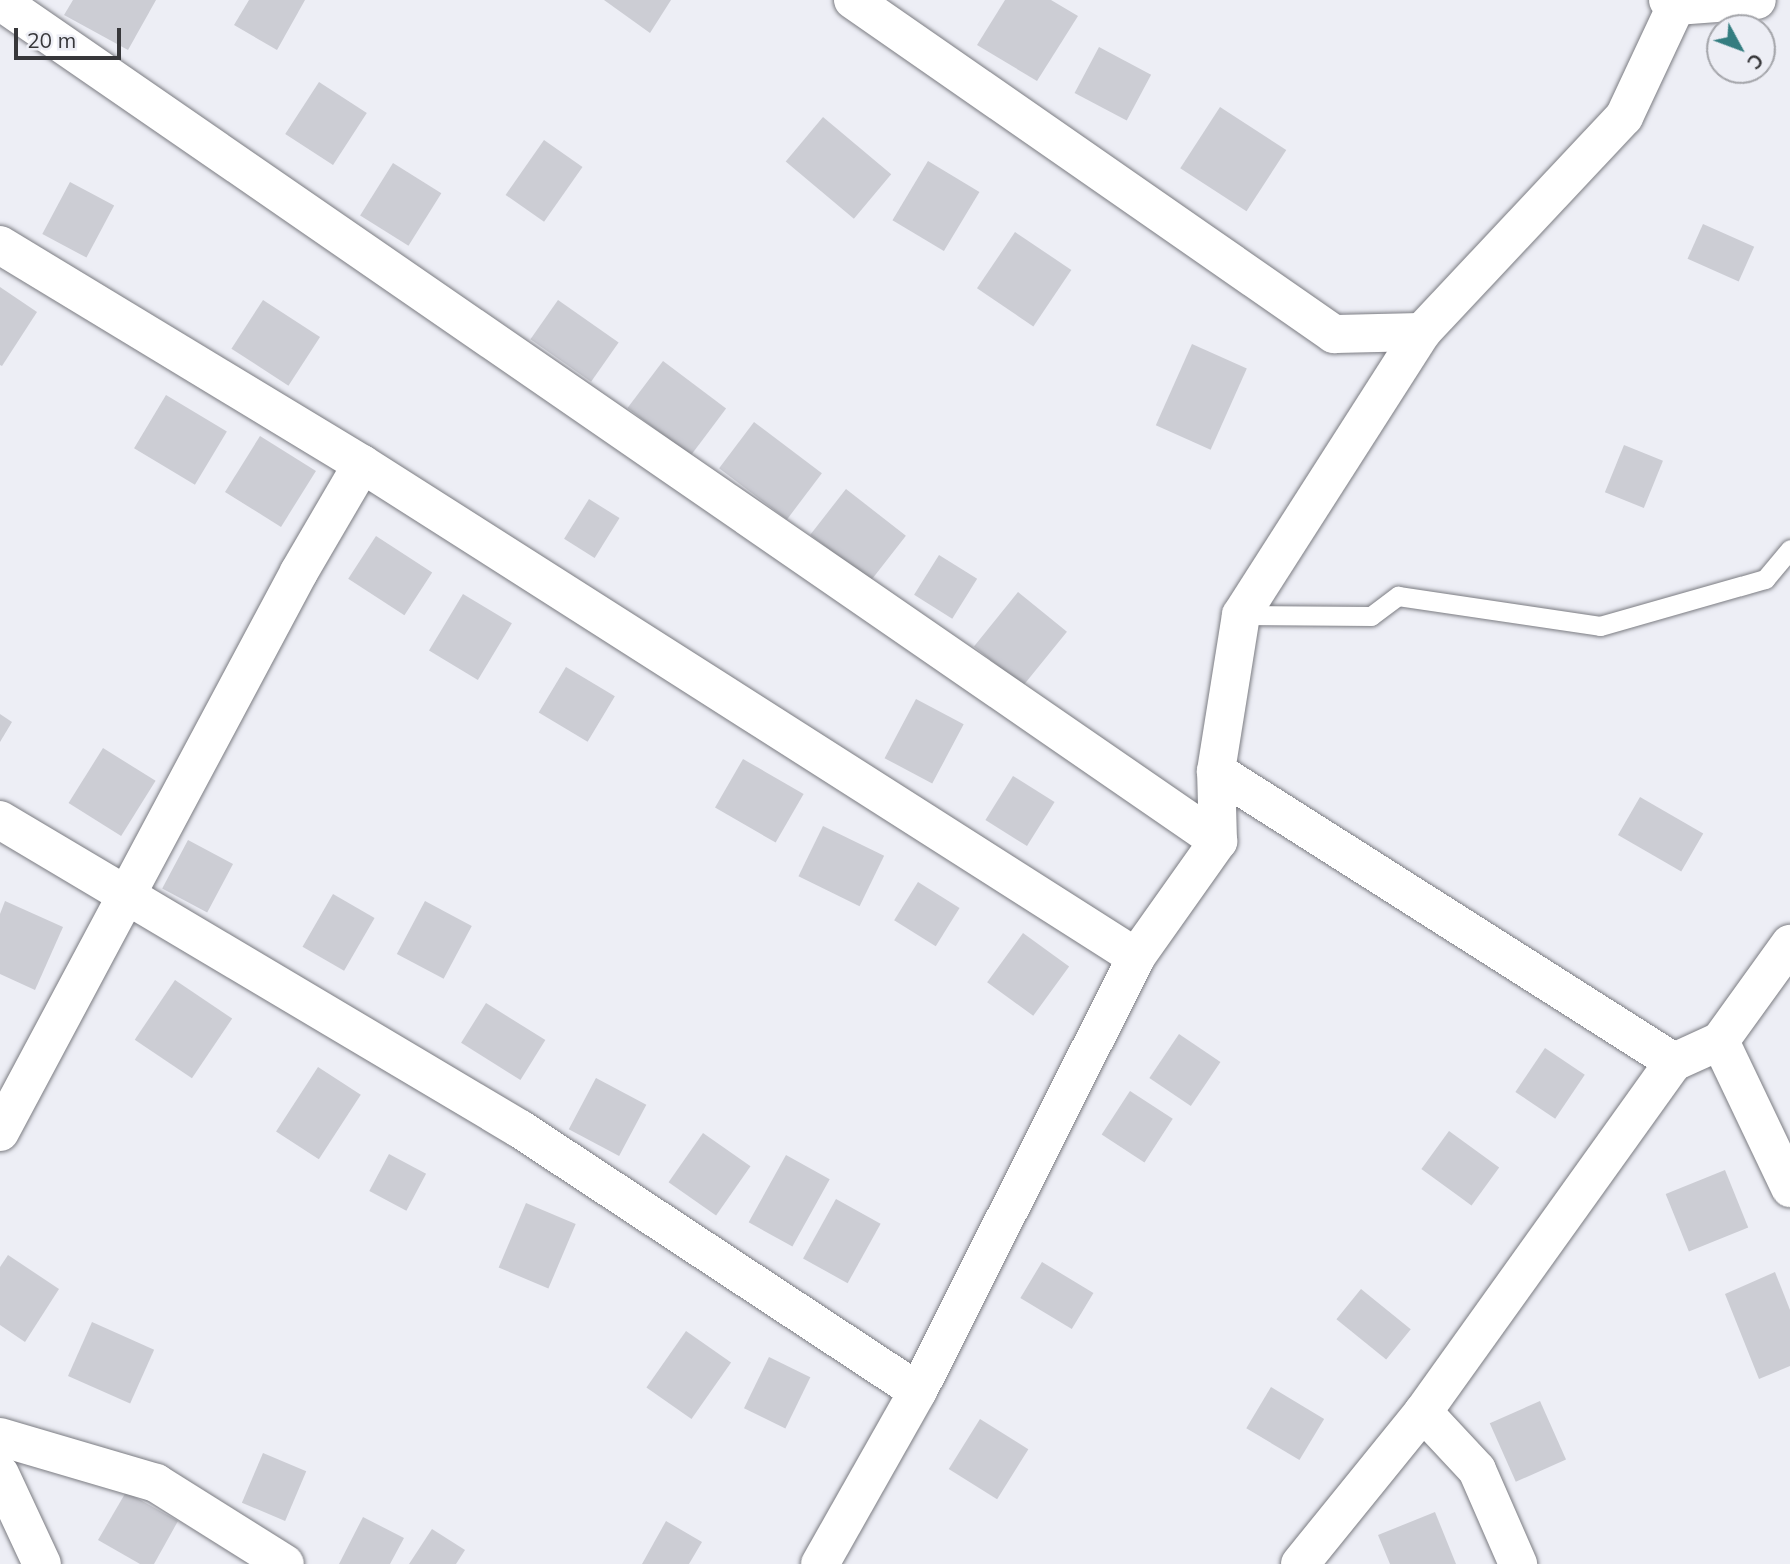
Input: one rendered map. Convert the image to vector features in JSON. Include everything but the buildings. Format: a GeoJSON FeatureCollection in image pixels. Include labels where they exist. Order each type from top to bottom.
{"type":"FeatureCollection","features":[{"type":"Feature","properties":{"kind":"street"},"geometry":{"type":"LineString","coordinates":[[853,0],[1334,334],[1422,332]]}},
{"type":"Feature","properties":{"kind":"street"},"geometry":{"type":"LineString","coordinates":[[820,1564],[918,1391],[1136,957],[1218,841],[1216,771],[1238,615],[1422,332],[1624,117],[1677,2],[1756,0]]}},
{"type":"Feature","properties":{"kind":"street"},"geometry":{"type":"LineString","coordinates":[[0,1],[1218,841]]}},
{"type":"Feature","properties":{"kind":"street"},"geometry":{"type":"LineString","coordinates":[[0,245],[362,464],[1136,957]]}},
{"type":"Feature","properties":{"kind":"street"},"geometry":{"type":"LineString","coordinates":[[0,1132],[299,572],[362,464]]}},
{"type":"Feature","properties":{"kind":"street"},"geometry":{"type":"LineString","coordinates":[[1216,771],[1674,1062]]}},
{"type":"Feature","properties":{"kind":"street"},"geometry":{"type":"LineString","coordinates":[[0,820],[125,897],[520,1129],[918,1391]]}},
{"type":"Feature","properties":{"kind":"street"},"geometry":{"type":"LineString","coordinates":[[1300,1564],[1423,1412],[1674,1062],[1720,1041],[1790,944]]}},
{"type":"Feature","properties":{"kind":"street"},"geometry":{"type":"LineString","coordinates":[[1720,1041],[1790,1188]]}},
{"type":"Feature","properties":{"kind":"street"},"geometry":{"type":"LineString","coordinates":[[1423,1412],[1476,1470],[1518,1564]]}},
{"type":"Feature","properties":{"kind":"street"},"geometry":{"type":"LineString","coordinates":[[0,1437],[156,1483],[285,1564]]}},
{"type":"Feature","properties":{"kind":"street"},"geometry":{"type":"LineString","coordinates":[[0,1474],[42,1564]]}},
{"type":"Feature","properties":{"kind":"lane"},"geometry":{"type":"LineString","coordinates":[[1238,615],[1371,616],[1398,596],[1600,626],[1765,579],[1790,549]]}}]}
